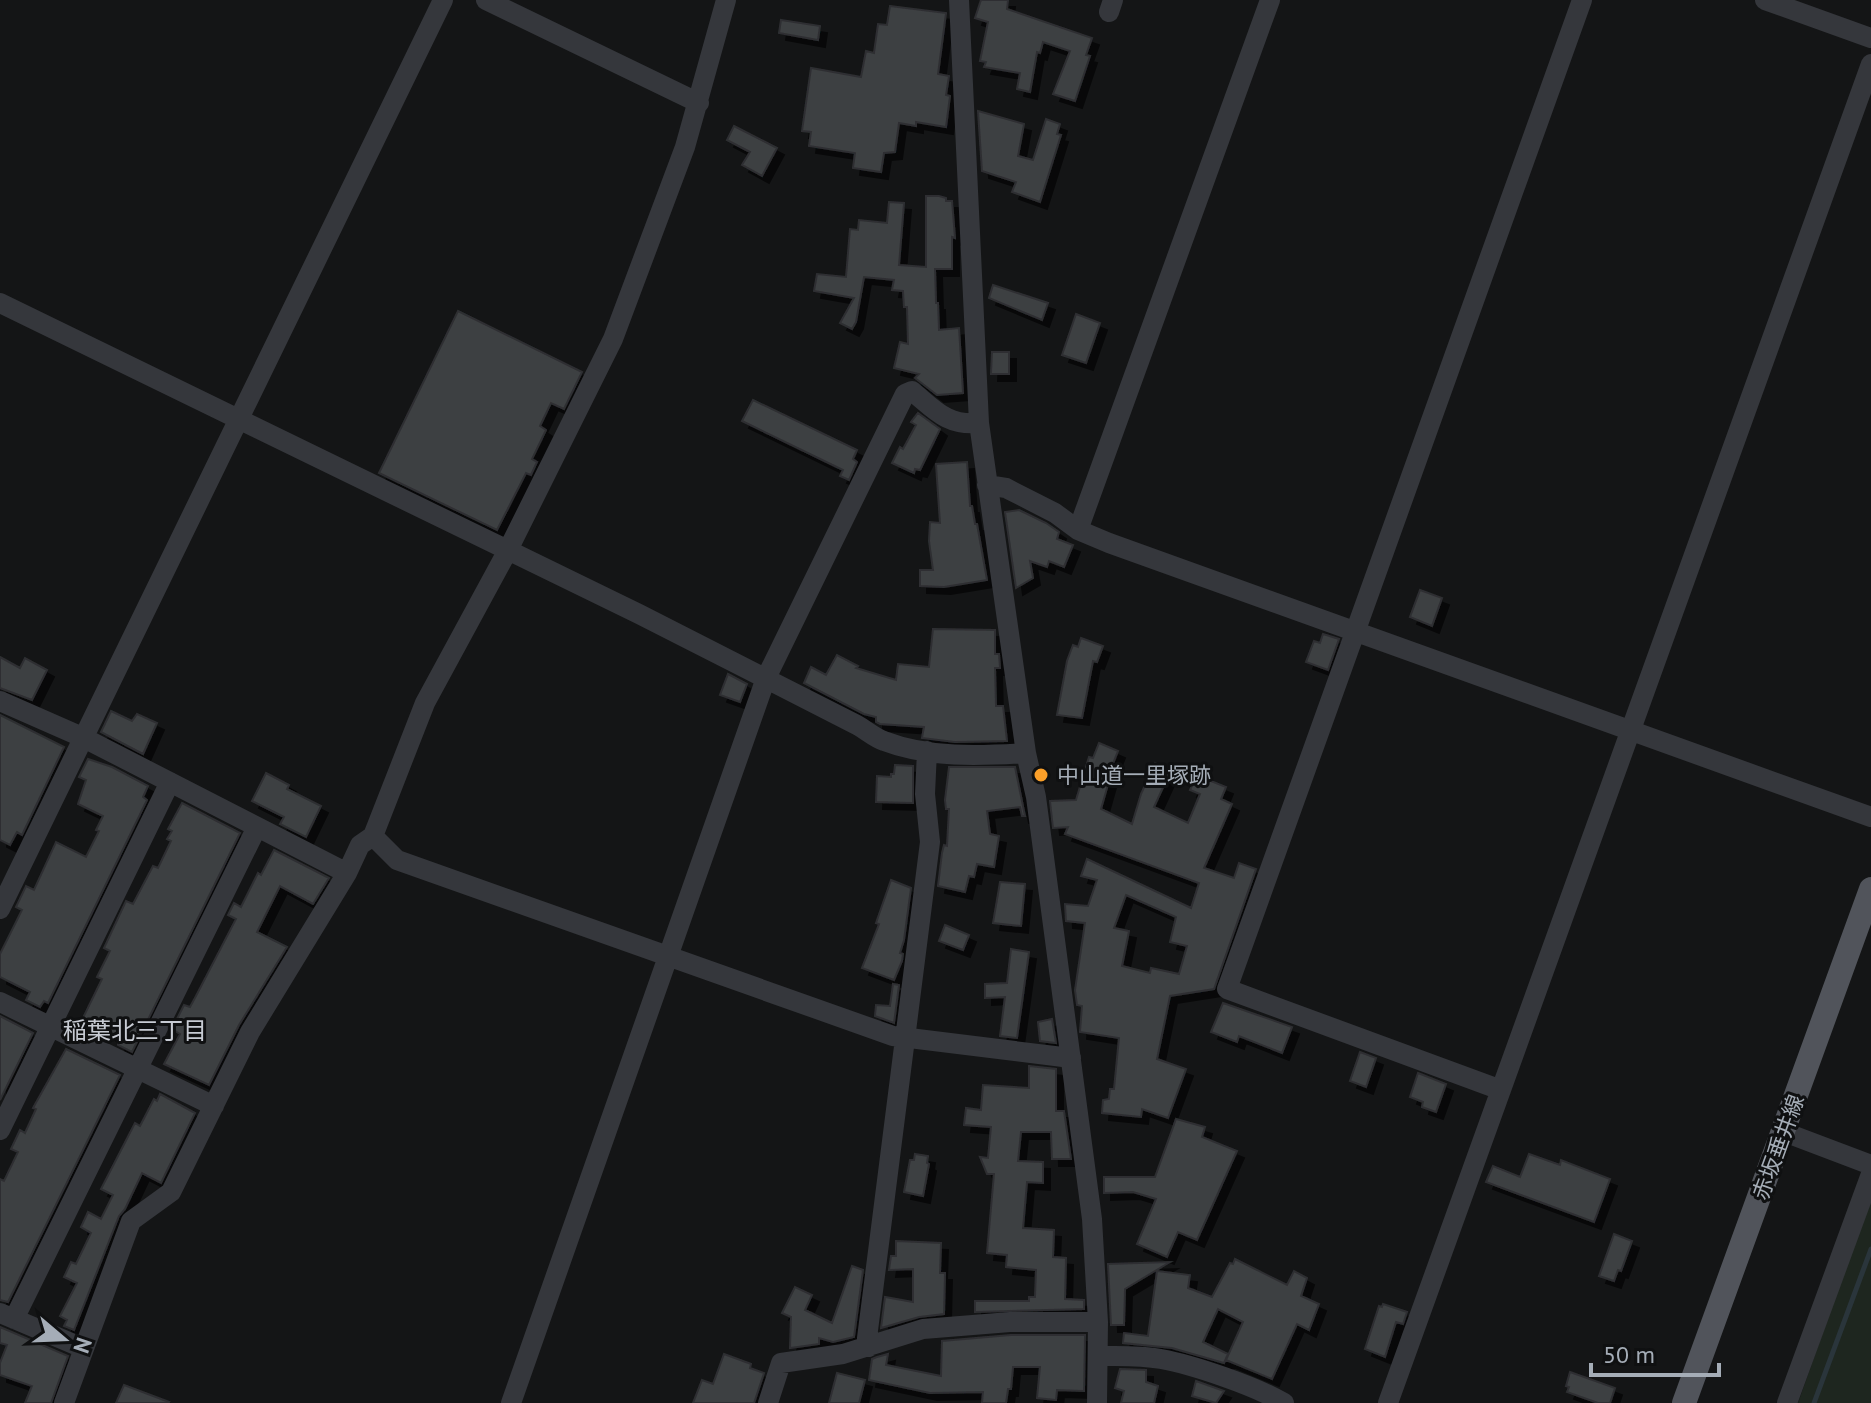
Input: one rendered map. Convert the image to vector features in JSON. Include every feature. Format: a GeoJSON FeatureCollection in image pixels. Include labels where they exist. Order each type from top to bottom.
{"type":"FeatureCollection","features":[{"type":"Feature","properties":{"kind":"main road","name":"赤坂垂井線"},"geometry":{"type":"LineString","coordinates":[[1684,1403],[1871,889]]}},
{"type":"Feature","properties":{"kind":"street"},"geometry":{"type":"LineString","coordinates":[[0,909],[443,0]]}},
{"type":"Feature","properties":{"kind":"street"},"geometry":{"type":"LineString","coordinates":[[486,0],[699,103]]}},
{"type":"Feature","properties":{"kind":"street"},"geometry":{"type":"LineString","coordinates":[[64,1403],[131,1221],[171,1192],[250,1032],[347,873],[360,845],[373,836],[425,703],[592,386],[613,339],[699,103],[712,42],[726,0]]}},
{"type":"Feature","properties":{"kind":"street"},"geometry":{"type":"LineString","coordinates":[[959,0],[979,423],[1026,753],[1036,797],[1092,1219],[1099,1356],[1097,1403]]}},
{"type":"Feature","properties":{"kind":"street"},"geometry":{"type":"LineString","coordinates":[[1078,530],[1270,0]]}},
{"type":"Feature","properties":{"kind":"street"},"geometry":{"type":"LineString","coordinates":[[1501,1090],[1227,989],[1582,0]]}},
{"type":"Feature","properties":{"kind":"street"},"geometry":{"type":"LineString","coordinates":[[1765,0],[1871,38]]}},
{"type":"Feature","properties":{"kind":"street"},"geometry":{"type":"LineString","coordinates":[[1388,1403],[1871,64]]}},
{"type":"Feature","properties":{"kind":"street"},"geometry":{"type":"LineString","coordinates":[[0,303],[508,550],[766,678],[883,741],[927,751],[984,756],[1026,753]]}},
{"type":"Feature","properties":{"kind":"street"},"geometry":{"type":"LineString","coordinates":[[511,1403],[766,678],[905,394],[912,391],[948,420],[979,423]]}},
{"type":"Feature","properties":{"kind":"street"},"geometry":{"type":"LineString","coordinates":[[987,485],[1006,488],[1055,513],[1078,530],[1871,817]]}},
{"type":"Feature","properties":{"kind":"street"},"geometry":{"type":"LineString","coordinates":[[0,701],[82,737],[347,873]]}},
{"type":"Feature","properties":{"kind":"street"},"geometry":{"type":"LineString","coordinates":[[869,1347],[867,1338],[930,842],[925,794],[927,751]]}},
{"type":"Feature","properties":{"kind":"street"},"geometry":{"type":"LineString","coordinates":[[0,1130],[170,782]]}},
{"type":"Feature","properties":{"kind":"street"},"geometry":{"type":"LineString","coordinates":[[83,1348],[7,1316],[139,1069],[257,827]]}},
{"type":"Feature","properties":{"kind":"street"},"geometry":{"type":"LineString","coordinates":[[373,836],[397,860],[905,1039],[1071,1058]]}},
{"type":"Feature","properties":{"kind":"street"},"geometry":{"type":"LineString","coordinates":[[0,1002],[214,1106]]}},
{"type":"Feature","properties":{"kind":"street"},"geometry":{"type":"LineString","coordinates":[[1784,1132],[1871,1165]]}},
{"type":"Feature","properties":{"kind":"street"},"geometry":{"type":"LineString","coordinates":[[1787,1403],[1871,1174]]}},
{"type":"Feature","properties":{"kind":"street"},"geometry":{"type":"LineString","coordinates":[[768,1403],[781,1363],[843,1354],[923,1329],[1010,1322],[1098,1322]]}},
{"type":"Feature","properties":{"kind":"street"},"geometry":{"type":"LineString","coordinates":[[1099,1356],[1163,1359],[1284,1403]]}},
{"type":"Feature","properties":{"kind":"shaded area"},"geometry":{"type":"Polygon","coordinates":[[[1871,1197],[1871,1403],[1798,1403],[1871,1197]]]}},
{"type":"Feature","properties":{"kind":"building"},"geometry":{"type":"Polygon","coordinates":[[[981,0],[1008,0],[1007,9],[1092,38],[1086,55],[1090,56],[1075,101],[1053,94],[1070,51],[1043,42],[1040,53],[1037,52],[1030,92],[1017,89],[1020,73],[984,67],[986,62],[980,61],[988,22],[975,18],[981,0]]]}},
{"type":"Feature","properties":{"kind":"building"},"geometry":{"type":"Polygon","coordinates":[[[890,6],[946,13],[938,74],[949,76],[946,95],[950,96],[946,127],[916,122],[916,126],[899,123],[895,152],[884,153],[881,172],[853,168],[855,153],[809,146],[811,132],[802,131],[811,68],[861,77],[866,51],[874,53],[878,24],[887,25],[890,6]]]}},
{"type":"Feature","properties":{"kind":"building"},"geometry":{"type":"Polygon","coordinates":[[[781,20],[820,26],[818,40],[779,33],[781,20]]]}},
{"type":"Feature","properties":{"kind":"building"},"geometry":{"type":"Polygon","coordinates":[[[978,111],[1024,124],[1018,156],[1033,160],[1046,119],[1060,124],[1057,134],[1061,135],[1040,202],[1012,192],[1016,182],[982,171],[978,111]]]}},
{"type":"Feature","properties":{"kind":"building"},"geometry":{"type":"Polygon","coordinates":[[[734,126],[777,148],[762,176],[742,165],[750,152],[727,140],[734,126]]]}},
{"type":"Feature","properties":{"kind":"building"},"geometry":{"type":"Polygon","coordinates":[[[926,196],[939,196],[952,201],[955,238],[952,237],[952,269],[935,269],[936,303],[939,330],[959,328],[963,393],[937,395],[915,378],[919,374],[894,368],[900,342],[908,344],[907,307],[904,307],[903,291],[892,290],[894,280],[864,277],[852,329],[840,323],[854,298],[814,291],[817,274],[846,277],[850,229],[858,230],[859,220],[887,223],[889,202],[904,203],[899,265],[926,267],[926,196]]]}},
{"type":"Feature","properties":{"kind":"building"},"geometry":{"type":"Polygon","coordinates":[[[993,285],[1048,303],[1042,320],[989,298],[993,285]]]}},
{"type":"Feature","properties":{"kind":"building"},"geometry":{"type":"Polygon","coordinates":[[[458,311],[582,372],[564,409],[551,403],[540,426],[546,430],[532,459],[537,462],[531,475],[526,473],[497,530],[379,473],[458,311]]]}},
{"type":"Feature","properties":{"kind":"building"},"geometry":{"type":"Polygon","coordinates":[[[1076,314],[1100,323],[1086,363],[1062,355],[1076,314]]]}},
{"type":"Feature","properties":{"kind":"building"},"geometry":{"type":"Polygon","coordinates":[[[992,352],[1009,352],[1009,374],[991,374],[992,352]]]}},
{"type":"Feature","properties":{"kind":"building"},"geometry":{"type":"Polygon","coordinates":[[[753,400],[857,450],[853,459],[857,462],[849,480],[840,476],[843,470],[742,421],[753,400]]]}},
{"type":"Feature","properties":{"kind":"building"},"geometry":{"type":"Polygon","coordinates":[[[918,413],[940,429],[920,470],[915,469],[914,473],[892,463],[916,425],[911,422],[918,413]]]}},
{"type":"Feature","properties":{"kind":"building"},"geometry":{"type":"Polygon","coordinates":[[[967,462],[970,506],[977,524],[987,580],[944,587],[920,586],[920,570],[933,570],[930,522],[940,523],[936,464],[967,462]]]}},
{"type":"Feature","properties":{"kind":"building"},"geometry":{"type":"Polygon","coordinates":[[[1019,510],[1046,523],[1059,532],[1057,539],[1073,545],[1064,567],[1049,561],[1047,567],[1030,561],[1033,578],[1016,588],[1005,512],[1019,510]]]}},
{"type":"Feature","properties":{"kind":"building"},"geometry":{"type":"Polygon","coordinates":[[[1420,590],[1442,598],[1432,626],[1410,617],[1420,590]]]}},
{"type":"Feature","properties":{"kind":"building"},"geometry":{"type":"Polygon","coordinates":[[[933,629],[995,630],[995,654],[999,654],[1000,668],[995,668],[996,706],[1003,706],[1007,741],[955,742],[922,738],[924,727],[880,724],[876,722],[876,717],[864,714],[804,683],[811,667],[826,675],[837,655],[858,666],[856,668],[896,680],[898,664],[929,667],[933,629]]]}},
{"type":"Feature","properties":{"kind":"building"},"geometry":{"type":"Polygon","coordinates":[[[1323,634],[1339,639],[1328,670],[1306,662],[1314,641],[1320,643],[1323,634]]]}},
{"type":"Feature","properties":{"kind":"building"},"geometry":{"type":"Polygon","coordinates":[[[1081,638],[1103,646],[1097,662],[1093,661],[1082,718],[1057,715],[1067,661],[1073,645],[1078,647],[1081,638]]]}},
{"type":"Feature","properties":{"kind":"building"},"geometry":{"type":"Polygon","coordinates":[[[0,657],[20,668],[25,658],[47,670],[32,700],[0,688],[0,657]]]}},
{"type":"Feature","properties":{"kind":"building"},"geometry":{"type":"Polygon","coordinates":[[[728,674],[747,684],[740,702],[720,695],[728,674]]]}},
{"type":"Feature","properties":{"kind":"building"},"geometry":{"type":"Polygon","coordinates":[[[111,711],[132,721],[137,714],[157,723],[143,754],[101,732],[111,711]]]}},
{"type":"Feature","properties":{"kind":"building"},"geometry":{"type":"Polygon","coordinates":[[[0,715],[64,747],[22,835],[17,832],[10,845],[0,840],[0,715]]]}},
{"type":"Feature","properties":{"kind":"building"},"geometry":{"type":"Polygon","coordinates":[[[1099,743],[1118,751],[1106,781],[1109,781],[1101,809],[1132,824],[1155,763],[1171,770],[1154,807],[1188,823],[1200,794],[1190,790],[1196,777],[1226,787],[1221,799],[1232,804],[1204,868],[1234,878],[1239,863],[1256,869],[1214,989],[1170,996],[1157,1059],[1186,1069],[1168,1118],[1142,1109],[1141,1117],[1102,1113],[1103,1100],[1109,1099],[1110,1089],[1114,1089],[1119,1038],[1080,1032],[1082,1006],[1077,1005],[1075,990],[1085,923],[1066,921],[1065,904],[1088,906],[1097,880],[1081,876],[1087,859],[1191,908],[1199,883],[1065,834],[1068,827],[1053,828],[1050,801],[1076,800],[1089,757],[1093,758],[1099,743]],[[1126,895],[1114,928],[1129,931],[1122,966],[1150,973],[1151,968],[1179,974],[1187,946],[1170,942],[1176,917],[1126,895]]]}},
{"type":"Feature","properties":{"kind":"building"},"geometry":{"type":"Polygon","coordinates":[[[88,759],[112,767],[148,786],[143,797],[147,800],[48,1003],[44,1001],[40,1007],[26,1000],[30,992],[0,977],[0,954],[22,910],[16,907],[26,886],[34,890],[56,842],[86,857],[99,831],[96,830],[103,816],[78,804],[86,780],[79,777],[88,759]]]}},
{"type":"Feature","properties":{"kind":"building"},"geometry":{"type":"Polygon","coordinates":[[[895,765],[913,766],[913,803],[876,802],[877,776],[891,777],[895,765]]]}},
{"type":"Feature","properties":{"kind":"building"},"geometry":{"type":"Polygon","coordinates":[[[949,767],[1015,767],[1025,816],[1022,816],[1020,807],[987,811],[990,834],[999,836],[994,867],[977,864],[974,877],[969,876],[965,892],[938,886],[942,853],[944,845],[947,846],[949,809],[946,809],[945,800],[949,767]]]}},
{"type":"Feature","properties":{"kind":"building"},"geometry":{"type":"Polygon","coordinates":[[[266,773],[289,785],[287,789],[321,806],[306,837],[280,824],[284,817],[252,801],[266,773]]]}},
{"type":"Feature","properties":{"kind":"building"},"geometry":{"type":"Polygon","coordinates":[[[182,803],[240,833],[132,1052],[118,1045],[118,1038],[82,1020],[102,979],[97,977],[110,951],[104,948],[126,901],[133,904],[153,866],[158,868],[171,841],[167,839],[172,831],[168,829],[182,803]]]}},
{"type":"Feature","properties":{"kind":"building"},"geometry":{"type":"Polygon","coordinates":[[[274,850],[329,878],[313,904],[280,886],[257,932],[287,947],[239,1025],[209,1085],[164,1064],[180,1034],[172,1029],[184,1005],[190,1007],[236,919],[228,915],[234,903],[241,907],[274,850]]]}},
{"type":"Feature","properties":{"kind":"building"},"geometry":{"type":"Polygon","coordinates":[[[891,880],[911,888],[900,953],[903,954],[902,961],[894,980],[862,968],[891,880]]]}},
{"type":"Feature","properties":{"kind":"building"},"geometry":{"type":"Polygon","coordinates":[[[1000,882],[1025,884],[1021,926],[993,923],[1000,882]]]}},
{"type":"Feature","properties":{"kind":"building"},"geometry":{"type":"Polygon","coordinates":[[[945,925],[969,935],[963,950],[939,941],[945,925]]]}},
{"type":"Feature","properties":{"kind":"building"},"geometry":{"type":"Polygon","coordinates":[[[1011,949],[1029,952],[1017,1038],[1000,1036],[1005,997],[985,998],[985,984],[1007,983],[1011,949]]]}},
{"type":"Feature","properties":{"kind":"building"},"geometry":{"type":"Polygon","coordinates":[[[893,984],[899,985],[894,1023],[875,1016],[876,1005],[890,1006],[893,984]]]}},
{"type":"Feature","properties":{"kind":"building"},"geometry":{"type":"Polygon","coordinates":[[[1223,1003],[1292,1027],[1282,1053],[1239,1036],[1237,1042],[1211,1032],[1223,1003]]]}},
{"type":"Feature","properties":{"kind":"building"},"geometry":{"type":"Polygon","coordinates":[[[0,1016],[33,1033],[0,1100],[0,1016]]]}},
{"type":"Feature","properties":{"kind":"building"},"geometry":{"type":"Polygon","coordinates":[[[1052,1019],[1056,1043],[1040,1041],[1038,1022],[1052,1019]]]}},
{"type":"Feature","properties":{"kind":"building"},"geometry":{"type":"Polygon","coordinates":[[[66,1049],[120,1075],[8,1302],[0,1300],[0,1179],[4,1181],[18,1152],[11,1149],[20,1130],[25,1133],[36,1109],[33,1108],[66,1049]]]}},
{"type":"Feature","properties":{"kind":"building"},"geometry":{"type":"Polygon","coordinates":[[[1360,1052],[1376,1058],[1366,1087],[1350,1081],[1360,1052]]]}},
{"type":"Feature","properties":{"kind":"building"},"geometry":{"type":"Polygon","coordinates":[[[1029,1066],[1056,1069],[1056,1111],[1064,1111],[1071,1159],[1052,1159],[1051,1132],[1021,1132],[1018,1161],[1043,1162],[1043,1183],[1027,1182],[1023,1228],[1054,1230],[1053,1257],[1066,1258],[1065,1299],[1084,1300],[1084,1309],[975,1312],[975,1301],[1029,1301],[1029,1297],[1035,1297],[1036,1270],[1006,1267],[1007,1255],[987,1253],[994,1174],[987,1174],[980,1157],[988,1158],[991,1127],[964,1125],[966,1108],[981,1110],[983,1085],[1029,1088],[1029,1066]]]}},
{"type":"Feature","properties":{"kind":"building"},"geometry":{"type":"Polygon","coordinates":[[[1418,1073],[1446,1084],[1436,1112],[1422,1107],[1423,1102],[1410,1097],[1418,1073]]]}},
{"type":"Feature","properties":{"kind":"building"},"geometry":{"type":"Polygon","coordinates":[[[160,1094],[195,1113],[161,1183],[142,1173],[119,1216],[74,1330],[64,1326],[67,1320],[60,1316],[77,1283],[64,1277],[71,1262],[76,1264],[91,1233],[81,1227],[88,1212],[101,1219],[113,1195],[101,1189],[135,1123],[140,1126],[154,1099],[157,1101],[160,1094]]]}},
{"type":"Feature","properties":{"kind":"building"},"geometry":{"type":"Polygon","coordinates":[[[1176,1119],[1205,1127],[1202,1137],[1237,1151],[1197,1240],[1178,1232],[1167,1257],[1137,1244],[1156,1199],[1133,1192],[1104,1193],[1104,1177],[1155,1177],[1176,1119]]]}},
{"type":"Feature","properties":{"kind":"building"},"geometry":{"type":"Polygon","coordinates":[[[915,1154],[928,1156],[923,1196],[904,1192],[910,1160],[914,1160],[915,1154]]]}},
{"type":"Feature","properties":{"kind":"building"},"geometry":{"type":"Polygon","coordinates":[[[1529,1154],[1560,1165],[1561,1160],[1610,1179],[1594,1222],[1486,1182],[1493,1166],[1520,1177],[1529,1154]]]}},
{"type":"Feature","properties":{"kind":"building"},"geometry":{"type":"Polygon","coordinates":[[[1614,1234],[1632,1241],[1614,1281],[1599,1276],[1614,1234]]]}},
{"type":"Feature","properties":{"kind":"building"},"geometry":{"type":"Polygon","coordinates":[[[896,1241],[941,1243],[940,1273],[945,1273],[944,1314],[919,1317],[881,1328],[885,1297],[913,1302],[913,1269],[889,1270],[891,1256],[896,1256],[896,1241]]]}},
{"type":"Feature","properties":{"kind":"building"},"geometry":{"type":"Polygon","coordinates":[[[1235,1259],[1287,1285],[1294,1271],[1307,1278],[1301,1296],[1319,1304],[1309,1330],[1297,1324],[1272,1379],[1226,1360],[1243,1322],[1218,1309],[1203,1342],[1228,1354],[1224,1363],[1172,1348],[1123,1343],[1124,1333],[1148,1336],[1157,1271],[1190,1275],[1188,1288],[1212,1297],[1235,1259]]]}},
{"type":"Feature","properties":{"kind":"building"},"geometry":{"type":"Polygon","coordinates":[[[1170,1262],[1125,1289],[1124,1325],[1111,1325],[1108,1264],[1170,1262]]]}},
{"type":"Feature","properties":{"kind":"building"},"geometry":{"type":"Polygon","coordinates":[[[852,1266],[863,1270],[854,1337],[833,1342],[819,1338],[819,1344],[790,1348],[791,1317],[782,1313],[795,1287],[812,1295],[805,1310],[832,1323],[852,1266]]]}},
{"type":"Feature","properties":{"kind":"building"},"geometry":{"type":"Polygon","coordinates":[[[1383,1304],[1407,1312],[1403,1324],[1396,1322],[1385,1357],[1365,1349],[1379,1306],[1383,1304]]]}},
{"type":"Feature","properties":{"kind":"building"},"geometry":{"type":"Polygon","coordinates":[[[0,1327],[68,1356],[51,1403],[25,1403],[32,1386],[0,1375],[0,1363],[7,1345],[0,1343],[0,1327]]]}},
{"type":"Feature","properties":{"kind":"building"},"geometry":{"type":"Polygon","coordinates":[[[1011,1335],[1085,1335],[1084,1391],[1057,1390],[1056,1400],[1037,1398],[1040,1367],[1013,1367],[1006,1403],[982,1403],[983,1392],[930,1393],[869,1380],[872,1359],[877,1357],[888,1354],[886,1365],[941,1376],[942,1341],[1011,1335]]]}},
{"type":"Feature","properties":{"kind":"building"},"geometry":{"type":"Polygon","coordinates":[[[724,1354],[751,1364],[750,1368],[764,1373],[754,1403],[693,1403],[702,1380],[713,1384],[724,1354]]]}},
{"type":"Feature","properties":{"kind":"building"},"geometry":{"type":"Polygon","coordinates":[[[1120,1369],[1146,1370],[1146,1382],[1158,1386],[1154,1403],[1121,1403],[1124,1391],[1115,1388],[1120,1369]]]}},
{"type":"Feature","properties":{"kind":"building"},"geometry":{"type":"Polygon","coordinates":[[[1570,1372],[1615,1388],[1610,1403],[1598,1403],[1567,1392],[1570,1372]]]}},
{"type":"Feature","properties":{"kind":"building"},"geometry":{"type":"Polygon","coordinates":[[[837,1373],[865,1380],[859,1403],[829,1403],[837,1373]]]}},
{"type":"Feature","properties":{"kind":"building"},"geometry":{"type":"Polygon","coordinates":[[[1196,1381],[1224,1391],[1216,1403],[1192,1396],[1196,1381]]]}},
{"type":"Feature","properties":{"kind":"building"},"geometry":{"type":"Polygon","coordinates":[[[124,1385],[169,1402],[116,1403],[124,1385]]]}},
{"type":"Feature","properties":{"kind":"waterway"},"geometry":{"type":"LineString","coordinates":[[1814,1403],[1871,1249]]}},
{"type":"Feature","properties":{"kind":"place","name":"中山道一里塚跡"},"geometry":{"type":"Point","coordinates":[1041,775]}},
{"type":"Feature","properties":{"kind":"district","name":"稲葉北三丁目"},"geometry":{"type":"Point","coordinates":[135,1030]}}]}
